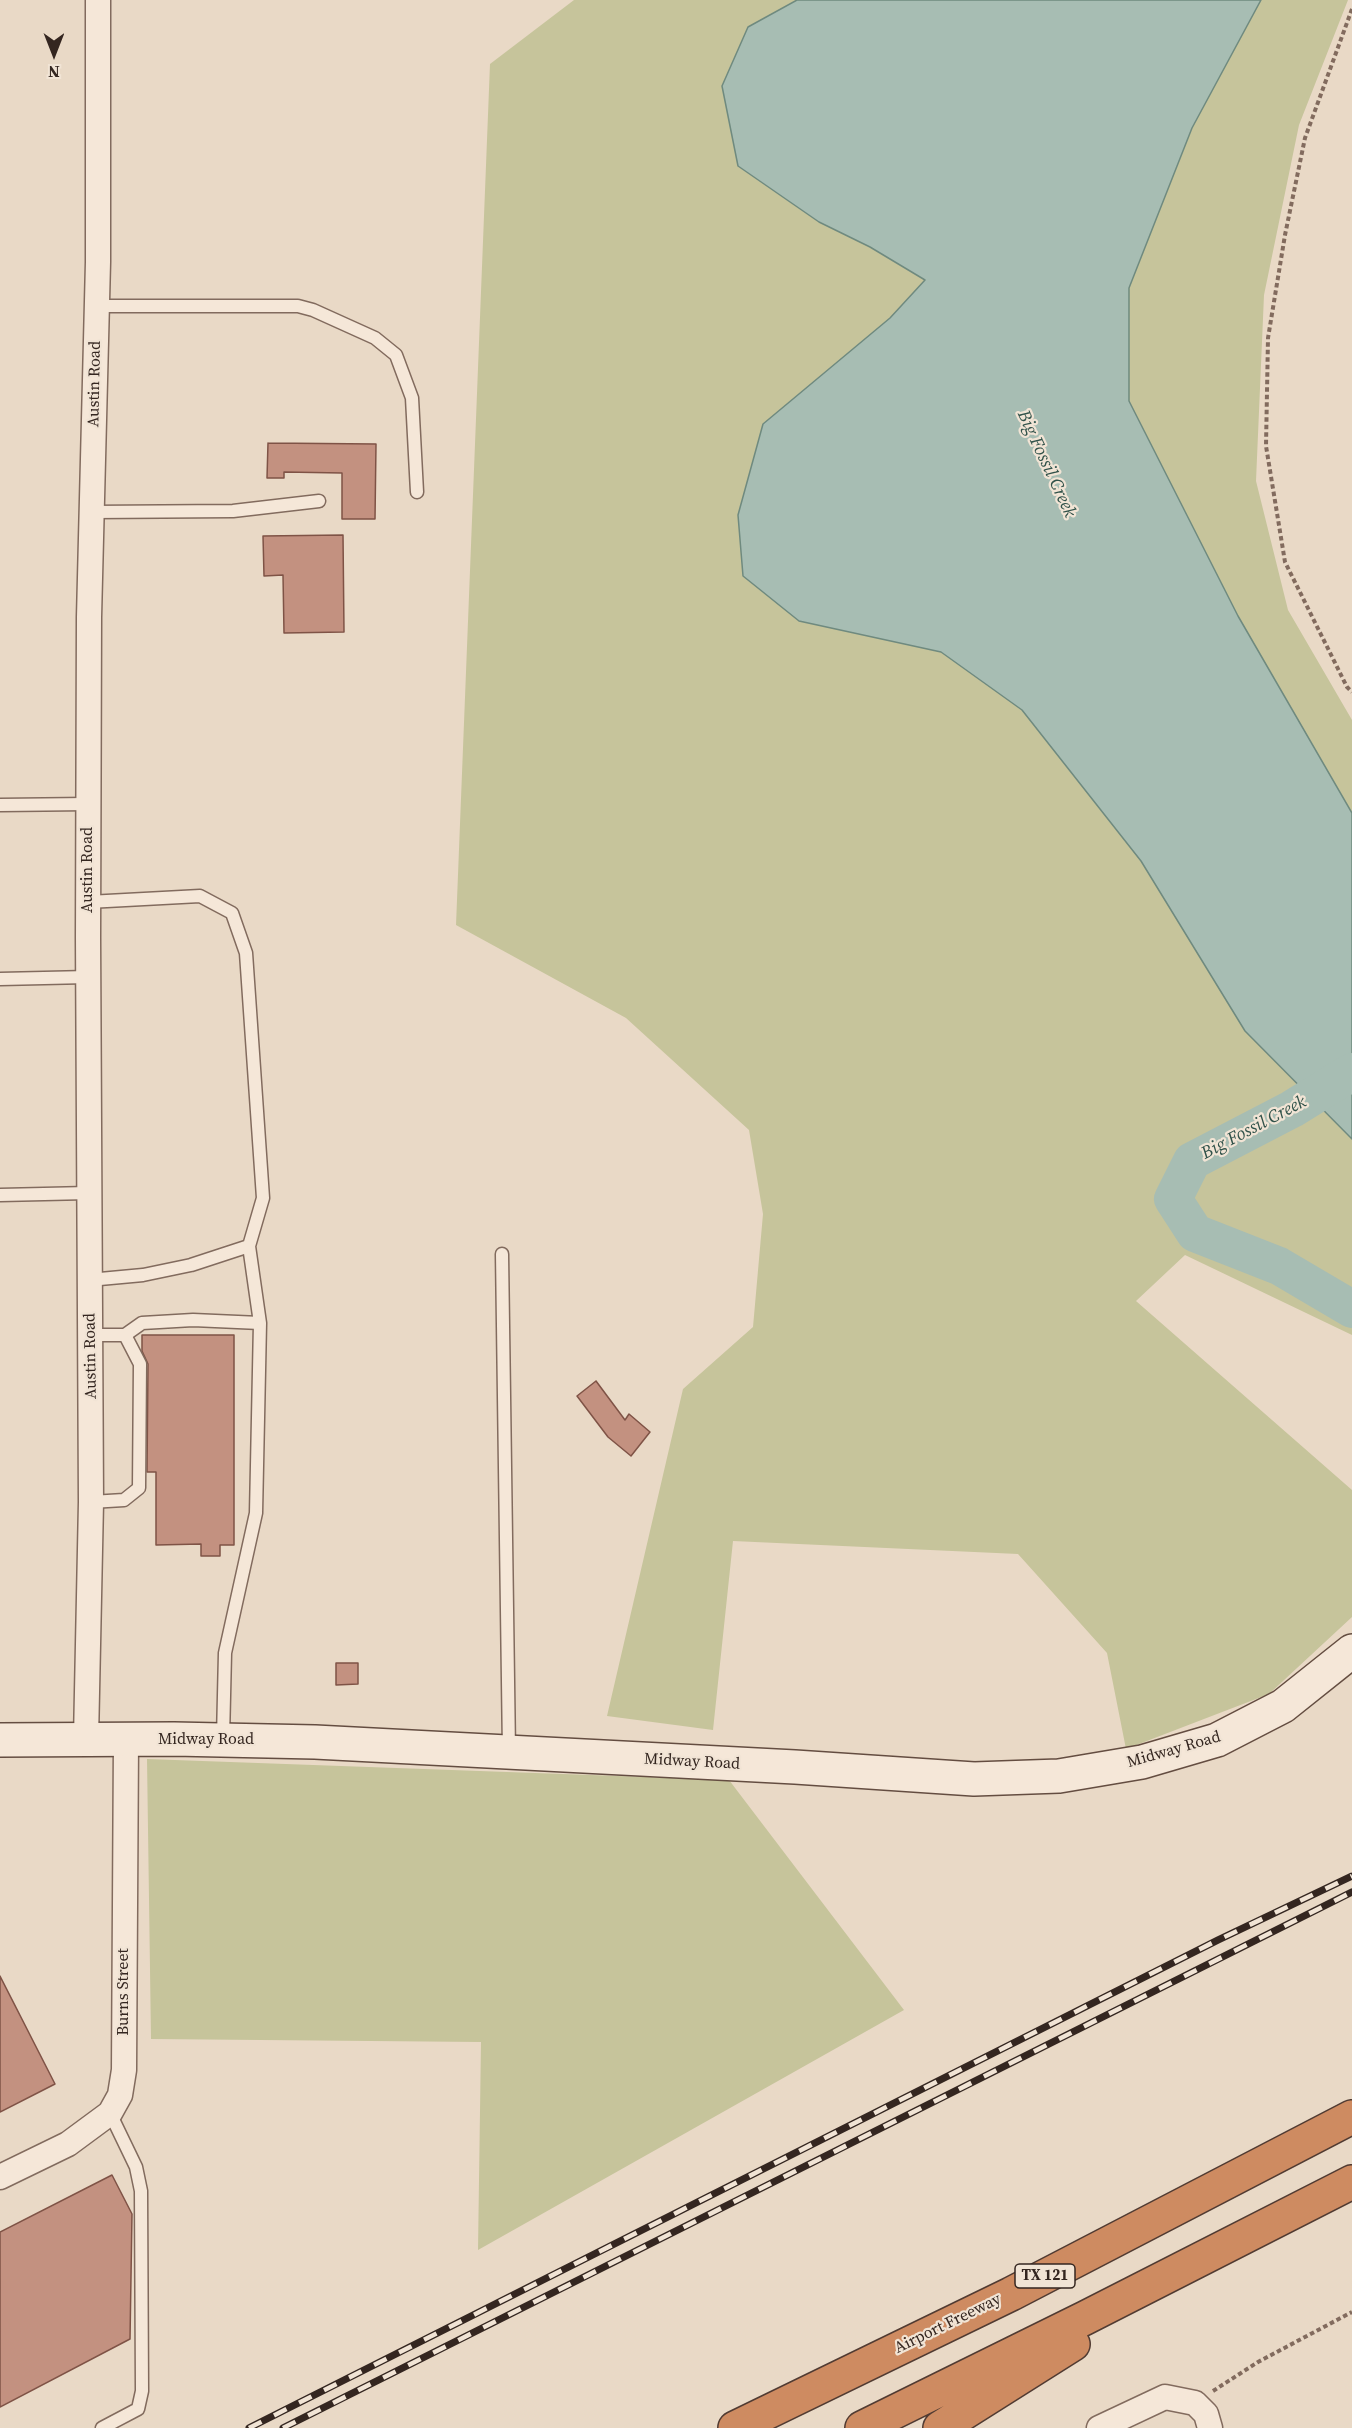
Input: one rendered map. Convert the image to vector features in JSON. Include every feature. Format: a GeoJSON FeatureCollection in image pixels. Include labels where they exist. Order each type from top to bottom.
{"type":"FeatureCollection","features":[{"type":"Feature","properties":{"kind":"highway","name":"Airport Freeway"},"geometry":{"type":"LineString","coordinates":[[735,2428],[1011,2294],[1352,2117]]}},
{"type":"Feature","properties":{"kind":"highway"},"geometry":{"type":"LineString","coordinates":[[862,2428],[1352,2182]]}},
{"type":"Feature","properties":{"kind":"highway"},"geometry":{"type":"LineString","coordinates":[[940,2428],[1253,2232]]}},
{"type":"Feature","properties":{"kind":"main road","name":"Midway Road"},"geometry":{"type":"LineString","coordinates":[[0,1740],[223,1739],[315,1742],[974,1779],[1059,1776],[1142,1762],[1217,1740],[1283,1706],[1352,1651]]}},
{"type":"Feature","properties":{"kind":"street","name":"Austin Road"},"geometry":{"type":"LineString","coordinates":[[86,1739],[91,1502],[88,804],[97,306],[98,0]]}},
{"type":"Feature","properties":{"kind":"street","name":"Burns Street"},"geometry":{"type":"LineString","coordinates":[[110,2113],[120,2095],[124,2070],[126,1740]]}},
{"type":"Feature","properties":{"kind":"street"},"geometry":{"type":"LineString","coordinates":[[0,2176],[68,2144],[110,2113]]}},
{"type":"Feature","properties":{"kind":"street"},"geometry":{"type":"LineString","coordinates":[[1099,2428],[1165,2397],[1195,2403],[1206,2414],[1210,2428]]}},
{"type":"Feature","properties":{"kind":"lane"},"geometry":{"type":"LineString","coordinates":[[97,306],[298,306],[313,310],[375,338],[396,355],[412,398],[417,492]]}},
{"type":"Feature","properties":{"kind":"lane"},"geometry":{"type":"LineString","coordinates":[[92,512],[234,511],[319,501]]}},
{"type":"Feature","properties":{"kind":"lane"},"geometry":{"type":"LineString","coordinates":[[0,805],[88,804]]}},
{"type":"Feature","properties":{"kind":"lane"},"geometry":{"type":"LineString","coordinates":[[88,902],[200,896],[232,913],[246,953],[263,1198],[249,1246],[260,1323],[256,1513],[225,1653],[223,1739]]}},
{"type":"Feature","properties":{"kind":"lane"},"geometry":{"type":"LineString","coordinates":[[0,979],[88,977]]}},
{"type":"Feature","properties":{"kind":"lane"},"geometry":{"type":"LineString","coordinates":[[0,1195],[88,1193]]}},
{"type":"Feature","properties":{"kind":"lane"},"geometry":{"type":"LineString","coordinates":[[89,1280],[143,1275],[191,1265],[249,1246]]}},
{"type":"Feature","properties":{"kind":"lane"},"geometry":{"type":"LineString","coordinates":[[502,1254],[510,1753]]}},
{"type":"Feature","properties":{"kind":"lane"},"geometry":{"type":"LineString","coordinates":[[91,1335],[125,1335],[142,1323],[193,1320],[260,1323]]}},
{"type":"Feature","properties":{"kind":"lane"},"geometry":{"type":"LineString","coordinates":[[91,1502],[124,1500],[138,1488],[140,1364],[125,1335]]}},
{"type":"Feature","properties":{"kind":"lane"},"geometry":{"type":"LineString","coordinates":[[102,2428],[138,2409],[142,2391],[141,2191],[136,2167],[110,2113]]}},
{"type":"Feature","properties":{"kind":"path"},"geometry":{"type":"LineString","coordinates":[[1352,9],[1305,138],[1285,236],[1268,338],[1266,446],[1285,562],[1347,687],[1352,692]]}},
{"type":"Feature","properties":{"kind":"path"},"geometry":{"type":"LineString","coordinates":[[1195,2403],[1258,2362],[1352,2312]]}},
{"type":"Feature","properties":{"kind":"shaded area"},"geometry":{"type":"Polygon","coordinates":[[[574,0],[797,0],[748,27],[738,166],[819,222],[870,247],[925,280],[890,318],[763,424],[799,621],[941,652],[1022,710],[1141,861],[1245,1031],[1352,1139],[1352,1335],[1185,1255],[1136,1301],[1352,1490],[1352,1617],[1269,1694],[1126,1749],[1107,1653],[1018,1554],[733,1541],[713,1730],[607,1716],[683,1389],[753,1327],[763,1214],[749,1130],[626,1018],[456,925],[490,64],[574,0]]]}},
{"type":"Feature","properties":{"kind":"shaded area"},"geometry":{"type":"Polygon","coordinates":[[[1261,0],[1348,0],[1299,125],[1264,295],[1256,481],[1288,610],[1352,720],[1352,813],[1238,616],[1129,401],[1129,288],[1192,128],[1261,0]]]}},
{"type":"Feature","properties":{"kind":"shaded area"},"geometry":{"type":"Polygon","coordinates":[[[147,1759],[729,1780],[904,2010],[478,2250],[481,2042],[151,2039],[147,1759]]]}},
{"type":"Feature","properties":{"kind":"water"},"geometry":{"type":"Polygon","coordinates":[[[797,0],[1261,0],[1192,128],[1129,288],[1129,401],[1238,616],[1352,813],[1352,1139],[1245,1031],[1141,861],[1022,710],[941,652],[799,621],[743,576],[738,515],[763,424],[890,318],[925,280],[870,247],[819,222],[738,166],[722,86],[748,27],[797,0]]]}},
{"type":"Feature","properties":{"kind":"building"},"geometry":{"type":"Polygon","coordinates":[[[268,443],[376,444],[375,519],[342,519],[342,473],[284,472],[284,478],[267,478],[268,443]]]}},
{"type":"Feature","properties":{"kind":"building"},"geometry":{"type":"Polygon","coordinates":[[[343,535],[344,632],[284,633],[283,575],[264,576],[263,536],[343,535]]]}},
{"type":"Feature","properties":{"kind":"building"},"geometry":{"type":"Polygon","coordinates":[[[142,1335],[234,1335],[234,1545],[220,1545],[220,1556],[201,1556],[201,1544],[156,1545],[156,1472],[147,1472],[148,1364],[142,1351],[142,1335]]]}},
{"type":"Feature","properties":{"kind":"building"},"geometry":{"type":"Polygon","coordinates":[[[596,1381],[625,1420],[629,1414],[650,1432],[631,1456],[608,1437],[577,1396],[596,1381]]]}},
{"type":"Feature","properties":{"kind":"building"},"geometry":{"type":"Polygon","coordinates":[[[336,1663],[358,1663],[358,1684],[336,1685],[336,1663]]]}},
{"type":"Feature","properties":{"kind":"building"},"geometry":{"type":"Polygon","coordinates":[[[0,1976],[55,2084],[0,2112],[0,1976]]]}},
{"type":"Feature","properties":{"kind":"building"},"geometry":{"type":"Polygon","coordinates":[[[112,2175],[132,2214],[130,2339],[0,2407],[0,2232],[112,2175]]]}},
{"type":"Feature","properties":{"kind":"waterway","name":"Big Fossil Creek"},"geometry":{"type":"LineString","coordinates":[[1352,1072],[1292,1109],[1192,1161],[1173,1199],[1195,1233],[1279,1266],[1352,1309]]}},
{"type":"Feature","properties":{"kind":"railway"},"geometry":{"type":"LineString","coordinates":[[249,2428],[1218,1940],[1352,1876]]}},
{"type":"Feature","properties":{"kind":"railway"},"geometry":{"type":"LineString","coordinates":[[283,2428],[1352,1892]]}}]}
